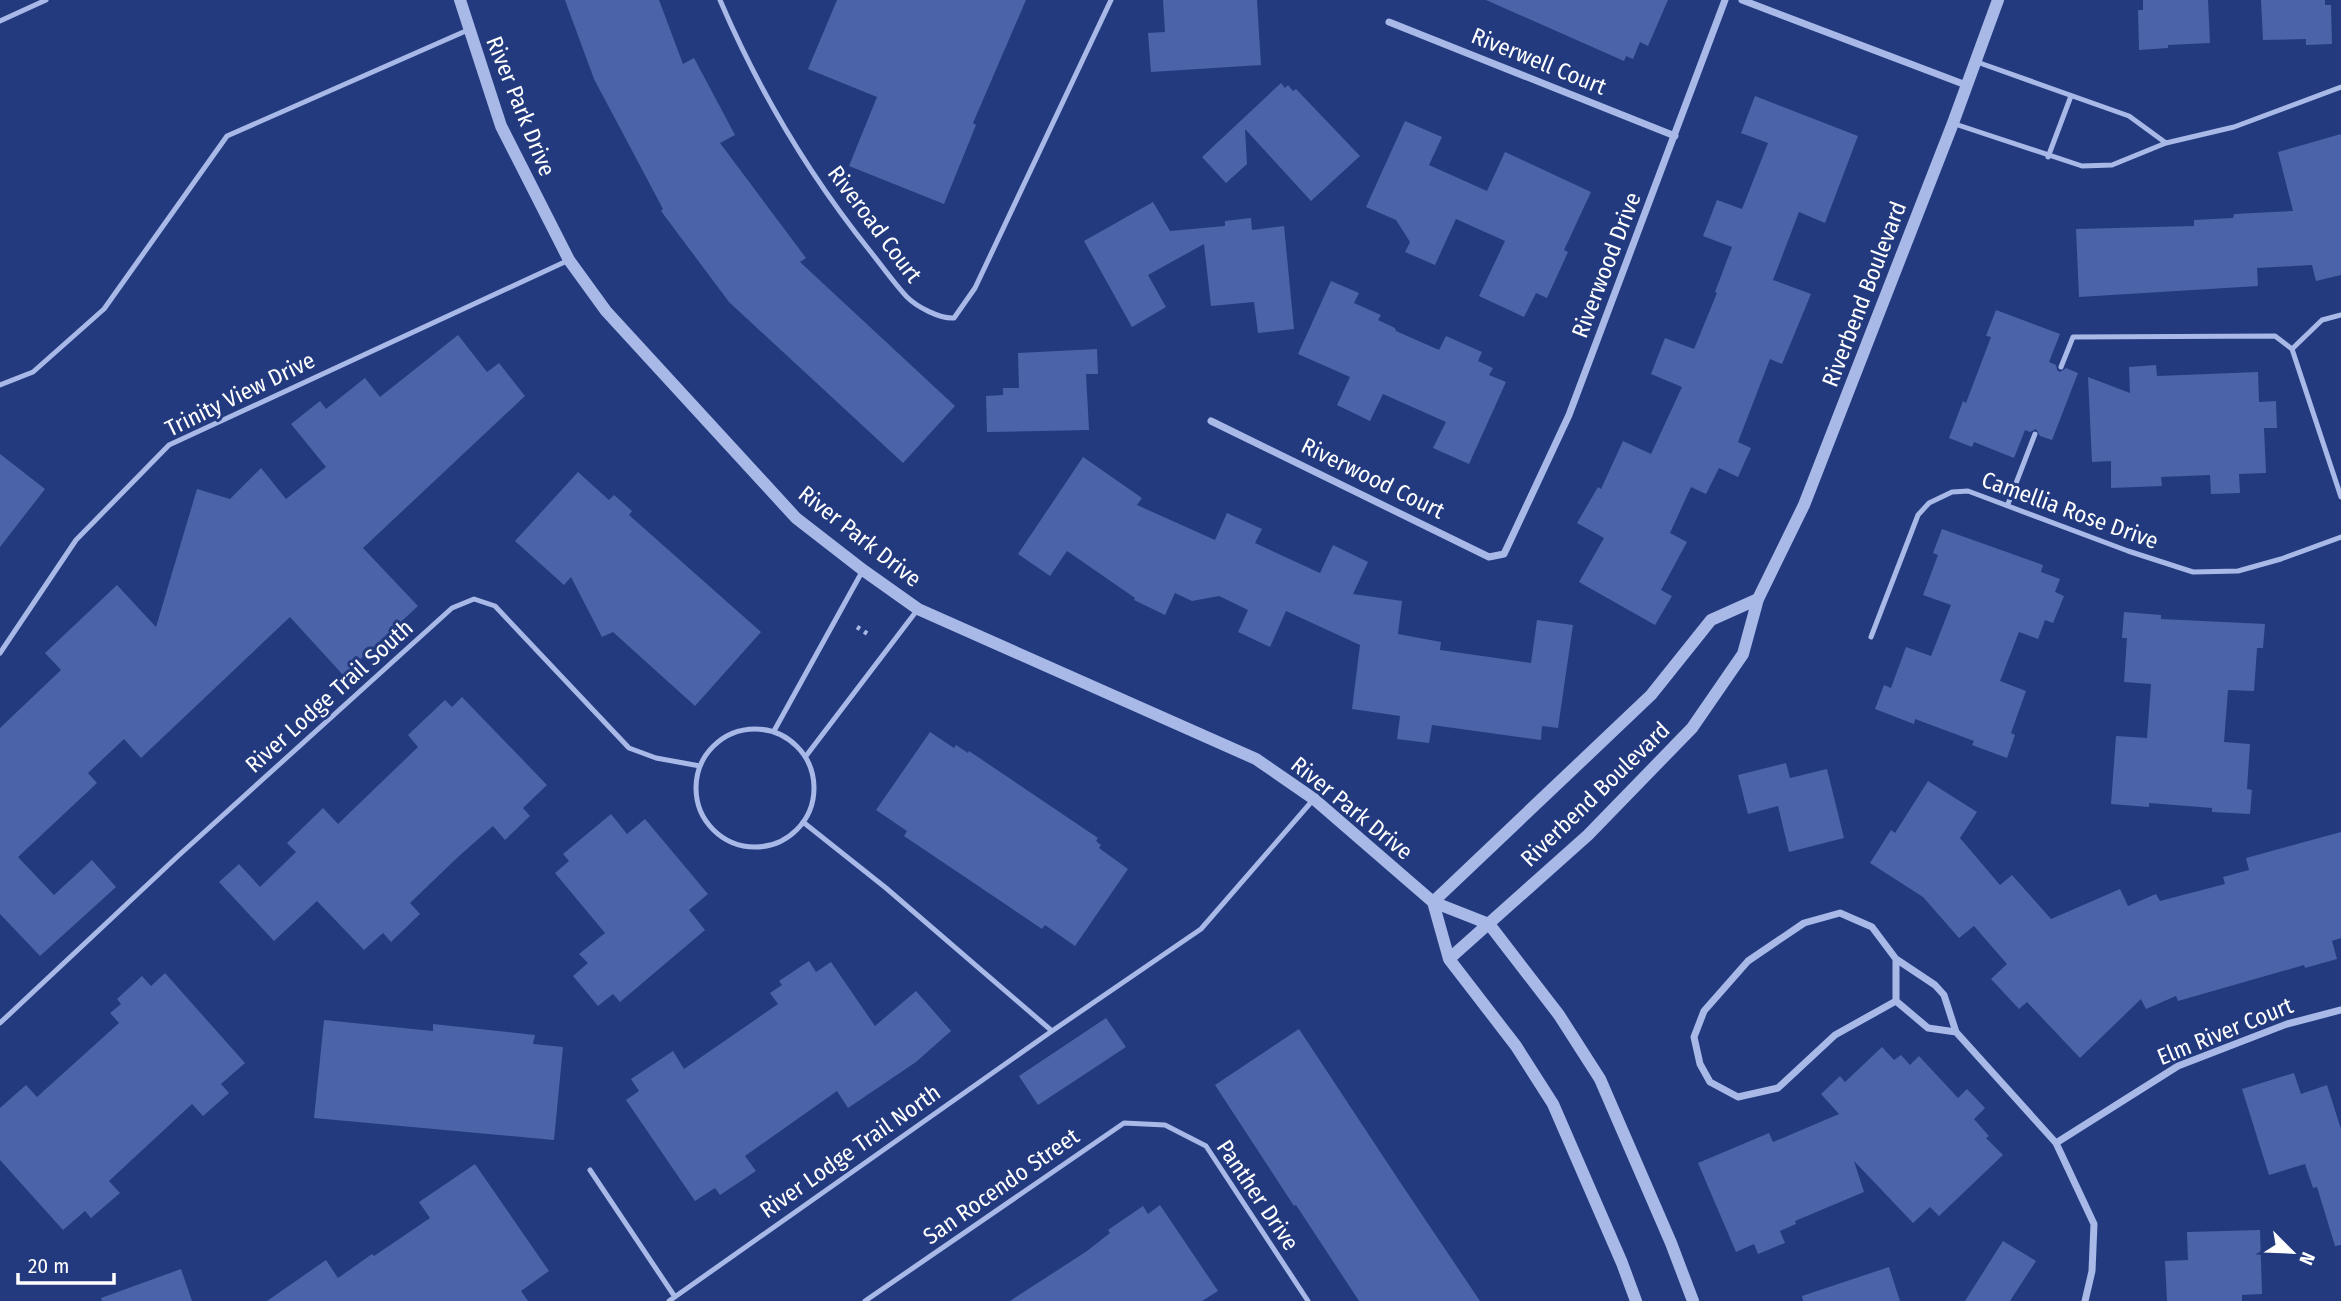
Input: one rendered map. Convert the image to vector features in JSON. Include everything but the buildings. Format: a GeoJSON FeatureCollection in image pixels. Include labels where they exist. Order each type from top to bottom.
{"type":"FeatureCollection","features":[{"type":"Feature","properties":{"kind":"street","name":"River Park Drive"},"geometry":{"type":"LineString","coordinates":[[460,0],[501,126],[569,260],[607,311],[796,518],[918,609],[1256,758],[1314,799],[1433,902],[1489,924]]}},
{"type":"Feature","properties":{"kind":"street","name":"Riverwood Drive"},"geometry":{"type":"LineString","coordinates":[[1511,539],[1570,415],[1725,0]]}},
{"type":"Feature","properties":{"kind":"street"},"geometry":{"type":"LineString","coordinates":[[1742,0],[1966,85]]}},
{"type":"Feature","properties":{"kind":"street","name":"Riverbend Boulevard"},"geometry":{"type":"LineString","coordinates":[[1449,960],[1588,835],[1692,728],[1743,654],[1758,599],[1804,505],[1953,123],[1998,0]]}},
{"type":"Feature","properties":{"kind":"street","name":"Riverwell Court"},"geometry":{"type":"LineString","coordinates":[[1389,22],[1675,136]]}},
{"type":"Feature","properties":{"kind":"street","name":"Riverwood Court"},"geometry":{"type":"LineString","coordinates":[[1211,421],[1489,556],[1504,554],[1511,539]]}},
{"type":"Feature","properties":{"kind":"street","name":"Riverbend Boulevard"},"geometry":{"type":"LineString","coordinates":[[1433,902],[1651,695],[1711,620],[1758,599]]}},
{"type":"Feature","properties":{"kind":"street"},"geometry":{"type":"LineString","coordinates":[[1433,902],[1449,960],[1516,1046],[1553,1104],[1622,1262],[1636,1301]]}},
{"type":"Feature","properties":{"kind":"street"},"geometry":{"type":"LineString","coordinates":[[1896,1001],[1835,1035],[1778,1088],[1738,1097],[1710,1082],[1700,1064],[1694,1037],[1704,1011],[1748,961],[1804,923],[1840,913],[1872,928],[1896,959],[1935,985],[1944,995],[1956,1031],[2056,1143],[2094,1224],[2092,1270],[2085,1301]]}},
{"type":"Feature","properties":{"kind":"street"},"geometry":{"type":"LineString","coordinates":[[1489,924],[1559,1015],[1600,1079],[1671,1242],[1693,1301]]}},
{"type":"Feature","properties":{"kind":"street"},"geometry":{"type":"LineString","coordinates":[[1896,959],[1896,1001],[1928,1028],[1956,1031]]}},
{"type":"Feature","properties":{"kind":"street","name":"Elm River Court"},"geometry":{"type":"LineString","coordinates":[[2056,1143],[2178,1066],[2287,1024],[2341,1010]]}},
{"type":"Feature","properties":{"kind":"lane"},"geometry":{"type":"LineString","coordinates":[[0,21],[46,0]]}},
{"type":"Feature","properties":{"kind":"lane","name":"Riveroad Court"},"geometry":{"type":"LineString","coordinates":[[720,0],[737,41],[788,131],[840,214],[909,299],[945,318],[954,318],[975,288],[1111,0]]}},
{"type":"Feature","properties":{"kind":"lane"},"geometry":{"type":"LineString","coordinates":[[0,386],[33,372],[104,309],[228,136],[468,30]]}},
{"type":"Feature","properties":{"kind":"lane"},"geometry":{"type":"LineString","coordinates":[[1975,61],[2129,116],[2166,143]]}},
{"type":"Feature","properties":{"kind":"lane"},"geometry":{"type":"LineString","coordinates":[[1953,123],[2048,157],[2082,166],[2112,165],[2166,143],[2234,127],[2341,87]]}},
{"type":"Feature","properties":{"kind":"lane"},"geometry":{"type":"LineString","coordinates":[[2048,157],[2071,96]]}},
{"type":"Feature","properties":{"kind":"lane","name":"Trinity View Drive"},"geometry":{"type":"LineString","coordinates":[[0,653],[76,540],[169,445],[569,260]]}},
{"type":"Feature","properties":{"kind":"lane"},"geometry":{"type":"LineString","coordinates":[[2292,349],[2322,320],[2341,315]]}},
{"type":"Feature","properties":{"kind":"lane"},"geometry":{"type":"LineString","coordinates":[[2062,366],[2073,337],[2275,336],[2292,349],[2341,496]]}},
{"type":"Feature","properties":{"kind":"lane"},"geometry":{"type":"LineString","coordinates":[[2008,504],[2035,434]]}},
{"type":"Feature","properties":{"kind":"lane","name":"Camellia Rose Drive"},"geometry":{"type":"LineString","coordinates":[[1871,637],[1918,515],[1929,503],[1952,492],[1968,491],[2008,504],[2128,551],[2193,572],[2238,571],[2341,537]]}},
{"type":"Feature","properties":{"kind":"lane"},"geometry":{"type":"LineString","coordinates":[[774,731],[863,570]]}},
{"type":"Feature","properties":{"kind":"lane","name":"River Lodge Trail South"},"geometry":{"type":"LineString","coordinates":[[0,1023],[178,856],[452,608],[474,599],[495,607],[629,748],[656,758],[700,766]]}},
{"type":"Feature","properties":{"kind":"lane"},"geometry":{"type":"LineString","coordinates":[[806,756],[918,609]]}},
{"type":"Feature","properties":{"kind":"lane"},"geometry":{"type":"LineString","coordinates":[[757,728],[774,731],[792,740],[806,756],[814,776],[814,797],[803,822],[793,834],[773,845],[751,847],[729,842],[712,829],[700,810],[696,788],[700,766],[709,750],[722,738],[738,730],[757,728]]}},
{"type":"Feature","properties":{"kind":"lane","name":"River Lodge Trail North"},"geometry":{"type":"LineString","coordinates":[[672,1299],[1201,929],[1314,799]]}},
{"type":"Feature","properties":{"kind":"lane"},"geometry":{"type":"LineString","coordinates":[[803,822],[886,888],[1052,1031]]}},
{"type":"Feature","properties":{"kind":"lane","name":"San Rocendo Street"},"geometry":{"type":"LineString","coordinates":[[865,1301],[1124,1123],[1165,1125]]}},
{"type":"Feature","properties":{"kind":"lane","name":"Panther Drive"},"geometry":{"type":"LineString","coordinates":[[1165,1125],[1206,1146],[1308,1301]]}},
{"type":"Feature","properties":{"kind":"lane"},"geometry":{"type":"LineString","coordinates":[[590,1170],[672,1299]]}},
{"type":"Feature","properties":{"kind":"path"},"geometry":{"type":"LineString","coordinates":[[857,627],[871,636]]}}]}
